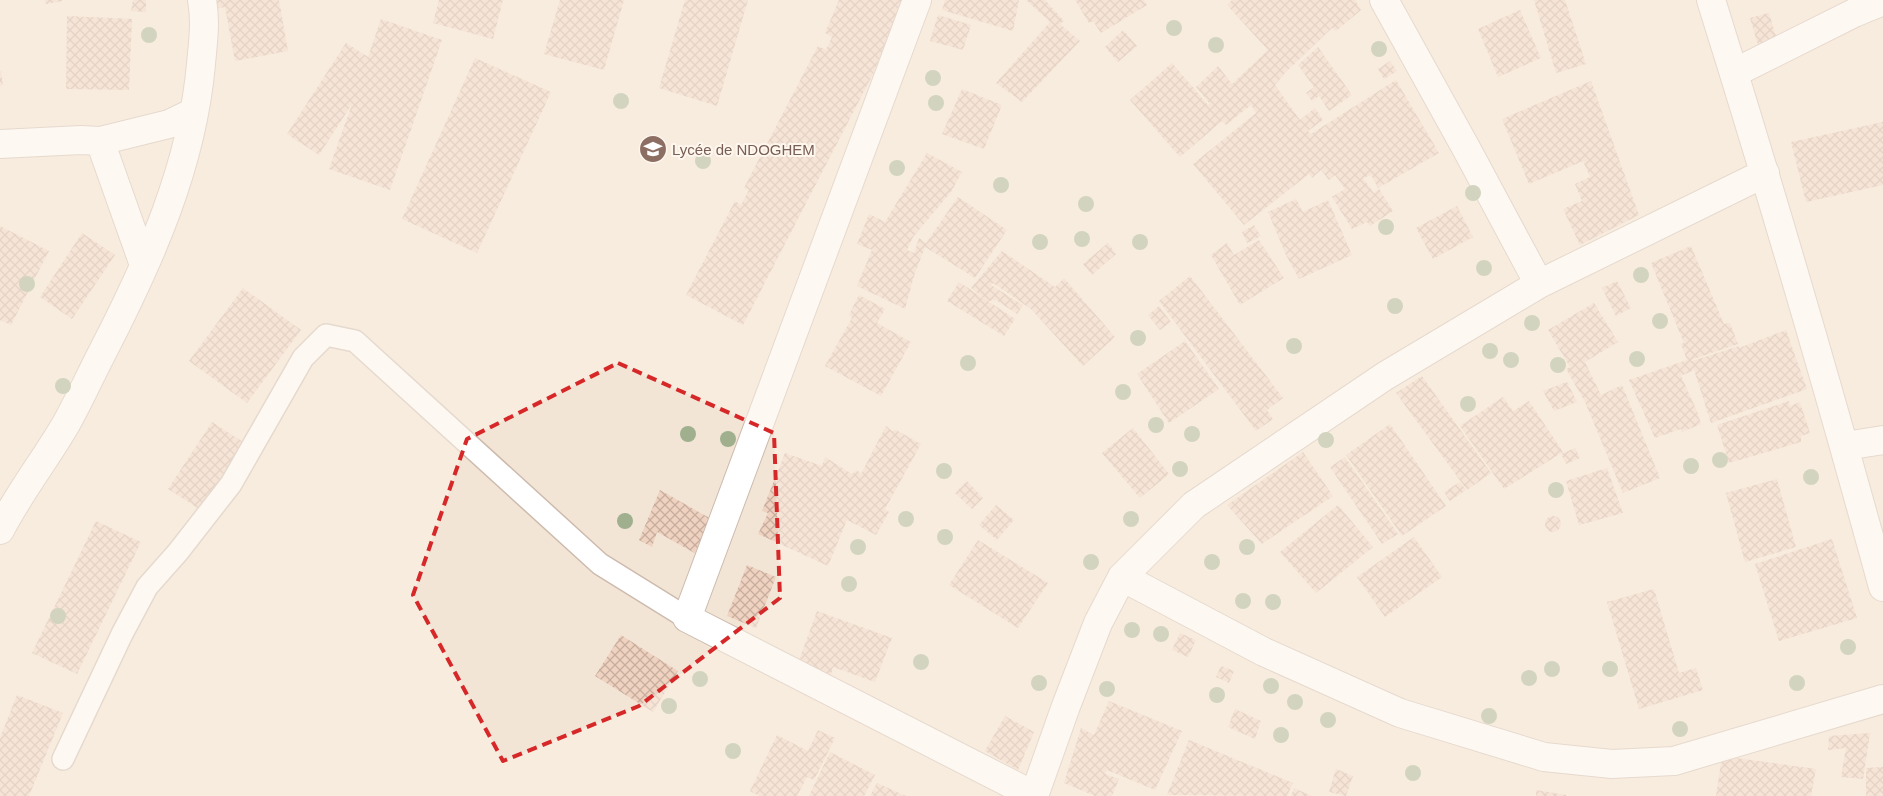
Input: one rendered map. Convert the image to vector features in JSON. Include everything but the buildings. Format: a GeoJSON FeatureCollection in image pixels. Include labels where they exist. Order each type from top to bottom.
{"type":"FeatureCollection","features":[{"type":"Feature","properties":{"kind":"street"},"geometry":{"type":"LineString","coordinates":[[0,530],[12,507],[65,425],[114,330],[144,265],[178,177],[194,112],[199,81],[205,18],[202,0]]}},
{"type":"Feature","properties":{"kind":"street"},"geometry":{"type":"LineString","coordinates":[[917,0],[687,618],[1034,796],[1098,623],[1122,578],[1194,505],[1385,376],[1539,284],[1765,173]]}},
{"type":"Feature","properties":{"kind":"street"},"geometry":{"type":"LineString","coordinates":[[1384,0],[1539,284]]}},
{"type":"Feature","properties":{"kind":"street"},"geometry":{"type":"LineString","coordinates":[[1710,0],[1765,173],[1845,446],[1883,587]]}},
{"type":"Feature","properties":{"kind":"street"},"geometry":{"type":"LineString","coordinates":[[1734,72],[1854,13],[1883,1]]}},
{"type":"Feature","properties":{"kind":"street"},"geometry":{"type":"LineString","coordinates":[[0,144],[81,140],[100,142],[168,124],[194,112]]}},
{"type":"Feature","properties":{"kind":"street"},"geometry":{"type":"LineString","coordinates":[[100,142],[144,265]]}},
{"type":"Feature","properties":{"kind":"street"},"geometry":{"type":"LineString","coordinates":[[1845,446],[1883,440]]}},
{"type":"Feature","properties":{"kind":"street"},"geometry":{"type":"LineString","coordinates":[[1122,578],[1264,652],[1400,713],[1544,756],[1612,764],[1674,761],[1883,699]]}},
{"type":"Feature","properties":{"kind":"lane"},"geometry":{"type":"LineString","coordinates":[[63,759],[147,587],[178,552],[231,484],[303,358],[326,335],[354,341],[600,564],[687,618]]}},
{"type":"Feature","properties":{"kind":"highlighted area"},"geometry":{"type":"Polygon","coordinates":[[[618,363],[774,433],[780,598],[639,706],[503,761],[413,595],[467,439],[618,363]]]}},
{"type":"Feature","properties":{"kind":"shaded area"},"geometry":{"type":"Polygon","coordinates":[[[0,0],[1883,0],[1883,796],[0,796],[0,0]]]}},
{"type":"Feature","properties":{"kind":"place","name":"Lycée de NDOGHEM"},"geometry":{"type":"Point","coordinates":[653,149]}}]}
